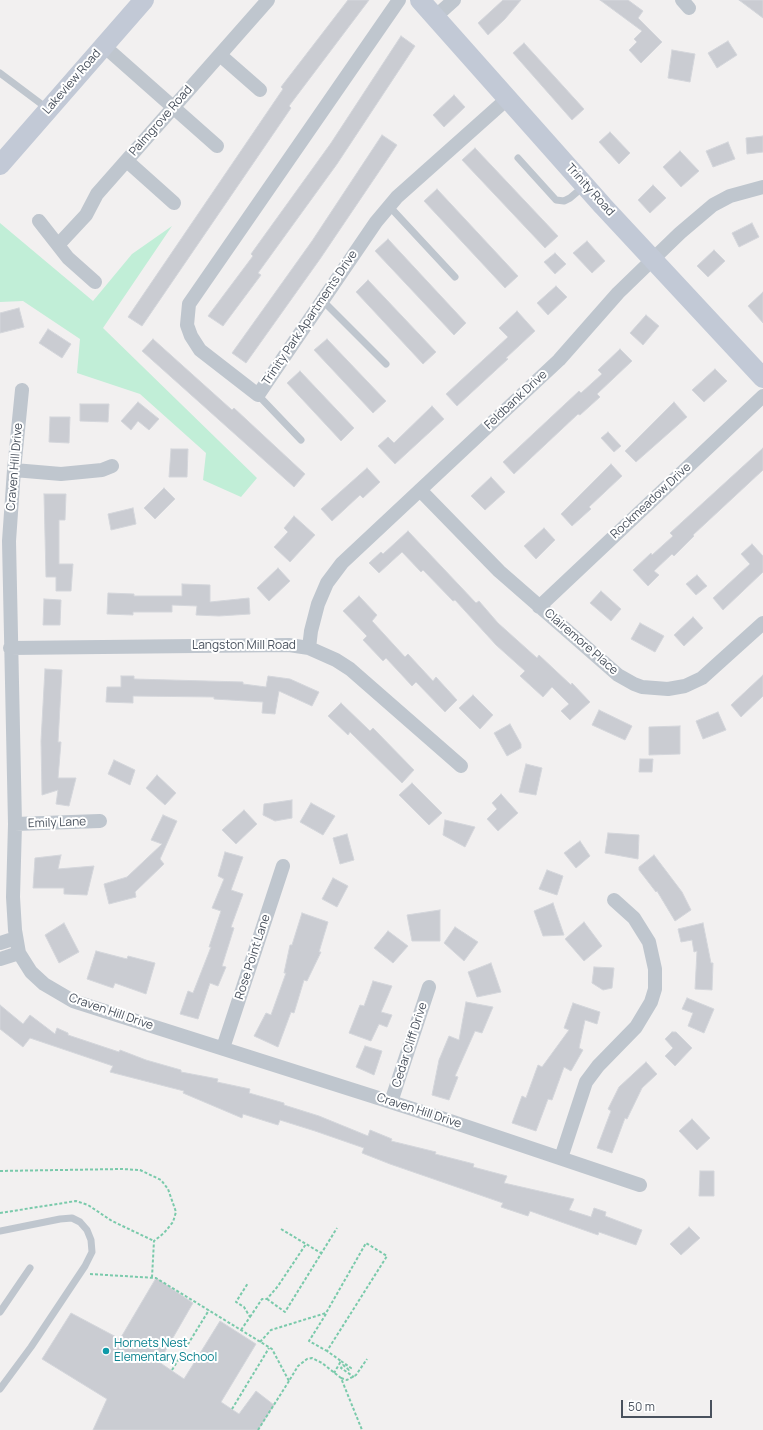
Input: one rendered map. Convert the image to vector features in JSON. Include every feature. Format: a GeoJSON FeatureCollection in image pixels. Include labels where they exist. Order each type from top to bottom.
{"type":"FeatureCollection","features":[{"type":"Feature","properties":{"kind":"street","name":"Lakeview Road"},"geometry":{"type":"LineString","coordinates":[[0,165],[144,0]]}},
{"type":"Feature","properties":{"kind":"street","name":"Palmgrove Road"},"geometry":{"type":"LineString","coordinates":[[58,245],[86,215],[97,194],[268,0]]}},
{"type":"Feature","properties":{"kind":"street","name":"Trinity Park Apartments Drive"},"geometry":{"type":"LineString","coordinates":[[399,0],[189,304],[187,325],[191,336],[200,350],[258,395],[376,222],[389,206],[397,197],[507,98]]}},
{"type":"Feature","properties":{"kind":"street","name":"Trinity Road"},"geometry":{"type":"LineString","coordinates":[[420,0],[653,260],[763,378]]}},
{"type":"Feature","properties":{"kind":"street"},"geometry":{"type":"LineString","coordinates":[[435,17],[454,0]]}},
{"type":"Feature","properties":{"kind":"street"},"geometry":{"type":"LineString","coordinates":[[104,46],[217,146]]}},
{"type":"Feature","properties":{"kind":"street"},"geometry":{"type":"LineString","coordinates":[[220,55],[260,90]]}},
{"type":"Feature","properties":{"kind":"street"},"geometry":{"type":"LineString","coordinates":[[127,161],[174,203]]}},
{"type":"Feature","properties":{"kind":"street","name":"Feldbank Drive"},"geometry":{"type":"LineString","coordinates":[[309,648],[311,631],[318,604],[327,583],[342,563],[559,360],[618,293],[714,205],[739,192],[763,187]]}},
{"type":"Feature","properties":{"kind":"street"},"geometry":{"type":"LineString","coordinates":[[39,221],[76,265],[95,282]]}},
{"type":"Feature","properties":{"kind":"street","name":"Craven Hill Drive"},"geometry":{"type":"LineString","coordinates":[[22,390],[9,541],[10,648],[15,824],[13,897],[16,938],[19,954],[31,972],[44,984],[73,1001],[391,1102],[640,1185]]}},
{"type":"Feature","properties":{"kind":"street","name":"Rockmeadow Drive"},"geometry":{"type":"LineString","coordinates":[[540,607],[763,396]]}},
{"type":"Feature","properties":{"kind":"street"},"geometry":{"type":"LineString","coordinates":[[14,470],[61,474],[102,470],[112,466]]}},
{"type":"Feature","properties":{"kind":"street","name":"Clairemore Place"},"geometry":{"type":"LineString","coordinates":[[420,490],[474,547],[540,607],[618,675],[634,684],[659,689],[685,686],[702,678],[763,623]]}},
{"type":"Feature","properties":{"kind":"street","name":"Langston Mill Road"},"geometry":{"type":"LineString","coordinates":[[10,648],[289,646],[309,648],[336,660],[350,669],[461,766]]}},
{"type":"Feature","properties":{"kind":"street","name":"Emily Lane"},"geometry":{"type":"LineString","coordinates":[[15,824],[100,821]]}},
{"type":"Feature","properties":{"kind":"street","name":"Rose Point Lane"},"geometry":{"type":"LineString","coordinates":[[223,1048],[283,866]]}},
{"type":"Feature","properties":{"kind":"street"},"geometry":{"type":"LineString","coordinates":[[561,1158],[586,1082],[598,1066],[636,1027],[651,1002],[655,990],[655,969],[649,942],[634,918],[614,900]]}},
{"type":"Feature","properties":{"kind":"street"},"geometry":{"type":"LineString","coordinates":[[0,943],[16,938]]}},
{"type":"Feature","properties":{"kind":"street"},"geometry":{"type":"LineString","coordinates":[[0,959],[19,954]]}},
{"type":"Feature","properties":{"kind":"street","name":"Cedar Cliff Drive"},"geometry":{"type":"LineString","coordinates":[[391,1102],[429,987]]}},
{"type":"Feature","properties":{"kind":"lane"},"geometry":{"type":"LineString","coordinates":[[0,73],[48,109]]}},
{"type":"Feature","properties":{"kind":"lane"},"geometry":{"type":"LineString","coordinates":[[518,158],[556,200],[564,201],[570,198],[585,185]]}},
{"type":"Feature","properties":{"kind":"lane"},"geometry":{"type":"LineString","coordinates":[[389,206],[454,277]]}},
{"type":"Feature","properties":{"kind":"lane"},"geometry":{"type":"LineString","coordinates":[[322,300],[386,364]]}},
{"type":"Feature","properties":{"kind":"lane"},"geometry":{"type":"LineString","coordinates":[[258,395],[301,440]]}},
{"type":"Feature","properties":{"kind":"lane"},"geometry":{"type":"LineString","coordinates":[[0,1231],[72,1218],[80,1222],[87,1230],[91,1240],[92,1252],[81,1273],[31,1347],[0,1389]]}},
{"type":"Feature","properties":{"kind":"lane"},"geometry":{"type":"LineString","coordinates":[[0,1312],[30,1268]]}},
{"type":"Feature","properties":{"kind":"path"},"geometry":{"type":"LineString","coordinates":[[0,1171],[140,1170],[161,1180],[171,1194],[176,1212],[173,1222],[164,1233],[154,1241],[152,1277]]}},
{"type":"Feature","properties":{"kind":"path"},"geometry":{"type":"LineString","coordinates":[[267,1299],[284,1312],[337,1228]]}},
{"type":"Feature","properties":{"kind":"path"},"geometry":{"type":"LineString","coordinates":[[281,1229],[321,1253]]}},
{"type":"Feature","properties":{"kind":"path"},"geometry":{"type":"LineString","coordinates":[[326,1351],[387,1256],[366,1243],[309,1341],[351,1368],[350,1370],[343,1365],[341,1368],[354,1377]]}},
{"type":"Feature","properties":{"kind":"path"},"geometry":{"type":"LineString","coordinates":[[242,1330],[262,1299],[267,1299],[278,1286],[306,1244]]}},
{"type":"Feature","properties":{"kind":"path"},"geometry":{"type":"LineString","coordinates":[[81,1273],[156,1278],[269,1348],[289,1381]]}},
{"type":"Feature","properties":{"kind":"path"},"geometry":{"type":"LineString","coordinates":[[248,1283],[236,1302],[244,1307],[250,1317]]}},
{"type":"Feature","properties":{"kind":"path"},"geometry":{"type":"LineString","coordinates":[[172,1370],[209,1310]]}},
{"type":"Feature","properties":{"kind":"path"},"geometry":{"type":"LineString","coordinates":[[260,1342],[271,1330],[326,1313]]}},
{"type":"Feature","properties":{"kind":"path"},"geometry":{"type":"LineString","coordinates":[[232,1409],[269,1348]]}},
{"type":"Feature","properties":{"kind":"path"},"geometry":{"type":"LineString","coordinates":[[258,1430],[298,1366],[307,1359],[312,1358],[322,1363],[341,1378],[347,1380],[354,1377],[359,1372],[367,1359]]}},
{"type":"Feature","properties":{"kind":"path"},"geometry":{"type":"LineString","coordinates":[[334,1373],[341,1361]]}},
{"type":"Feature","properties":{"kind":"path"},"geometry":{"type":"LineString","coordinates":[[341,1378],[362,1430]]}},
{"type":"Feature","properties":{"kind":"green space"},"geometry":{"type":"Polygon","coordinates":[[[0,223],[93,301],[132,254],[172,226],[103,328],[257,478],[241,497],[203,480],[206,453],[140,394],[77,373],[80,339],[23,301],[0,302],[0,223]]]}},
{"type":"Feature","properties":{"kind":"building"},"geometry":{"type":"Polygon","coordinates":[[[348,0],[369,0],[289,106],[291,108],[142,326],[128,317],[283,89],[281,87],[348,0]]]}},
{"type":"Feature","properties":{"kind":"building"},"geometry":{"type":"Polygon","coordinates":[[[503,0],[521,0],[505,19],[488,35],[478,23],[503,0]]]}},
{"type":"Feature","properties":{"kind":"building"},"geometry":{"type":"Polygon","coordinates":[[[600,0],[628,0],[643,11],[638,18],[662,42],[641,63],[629,50],[637,42],[634,39],[642,31],[600,0]]]}},
{"type":"Feature","properties":{"kind":"building"},"geometry":{"type":"Polygon","coordinates":[[[739,0],[763,0],[763,18],[739,0]]]}},
{"type":"Feature","properties":{"kind":"building"},"geometry":{"type":"Polygon","coordinates":[[[401,36],[415,46],[337,164],[258,273],[261,275],[223,326],[208,316],[253,256],[251,254],[331,143],[401,36]]]}},
{"type":"Feature","properties":{"kind":"building"},"geometry":{"type":"Polygon","coordinates":[[[728,41],[737,55],[717,68],[708,53],[728,41]]]}},
{"type":"Feature","properties":{"kind":"building"},"geometry":{"type":"Polygon","coordinates":[[[524,43],[584,109],[572,120],[513,53],[524,43]]]}},
{"type":"Feature","properties":{"kind":"building"},"geometry":{"type":"Polygon","coordinates":[[[672,50],[695,54],[690,82],[668,78],[672,50]]]}},
{"type":"Feature","properties":{"kind":"building"},"geometry":{"type":"Polygon","coordinates":[[[454,95],[465,107],[444,127],[433,115],[454,95]]]}},
{"type":"Feature","properties":{"kind":"building"},"geometry":{"type":"Polygon","coordinates":[[[610,132],[630,153],[619,164],[599,142],[610,132]]]}},
{"type":"Feature","properties":{"kind":"building"},"geometry":{"type":"Polygon","coordinates":[[[382,135],[397,145],[320,259],[246,363],[232,353],[312,241],[382,135]]]}},
{"type":"Feature","properties":{"kind":"building"},"geometry":{"type":"Polygon","coordinates":[[[763,136],[763,152],[747,154],[746,138],[763,136]]]}},
{"type":"Feature","properties":{"kind":"building"},"geometry":{"type":"Polygon","coordinates":[[[728,142],[735,159],[713,167],[706,151],[728,142]]]}},
{"type":"Feature","properties":{"kind":"building"},"geometry":{"type":"Polygon","coordinates":[[[475,148],[558,236],[545,248],[462,160],[475,148]]]}},
{"type":"Feature","properties":{"kind":"building"},"geometry":{"type":"Polygon","coordinates":[[[680,151],[699,171],[681,187],[663,167],[680,151]]]}},
{"type":"Feature","properties":{"kind":"building"},"geometry":{"type":"Polygon","coordinates":[[[653,185],[666,198],[650,213],[638,200],[653,185]]]}},
{"type":"Feature","properties":{"kind":"building"},"geometry":{"type":"Polygon","coordinates":[[[437,189],[518,276],[505,288],[424,201],[437,189]]]}},
{"type":"Feature","properties":{"kind":"building"},"geometry":{"type":"Polygon","coordinates":[[[752,223],[759,237],[739,247],[732,233],[752,223]]]}},
{"type":"Feature","properties":{"kind":"building"},"geometry":{"type":"Polygon","coordinates":[[[388,239],[466,323],[454,335],[375,251],[388,239]]]}},
{"type":"Feature","properties":{"kind":"building"},"geometry":{"type":"Polygon","coordinates":[[[587,241],[605,261],[592,273],[573,253],[587,241]]]}},
{"type":"Feature","properties":{"kind":"building"},"geometry":{"type":"Polygon","coordinates":[[[714,250],[725,261],[708,277],[697,266],[714,250]]]}},
{"type":"Feature","properties":{"kind":"building"},"geometry":{"type":"Polygon","coordinates":[[[555,253],[566,264],[555,274],[544,262],[555,253]]]}},
{"type":"Feature","properties":{"kind":"building"},"geometry":{"type":"Polygon","coordinates":[[[368,280],[436,352],[423,364],[356,292],[368,280]]]}},
{"type":"Feature","properties":{"kind":"building"},"geometry":{"type":"Polygon","coordinates":[[[556,286],[567,297],[548,315],[537,303],[556,286]]]}},
{"type":"Feature","properties":{"kind":"building"},"geometry":{"type":"Polygon","coordinates":[[[763,292],[763,323],[748,306],[763,292]]]}},
{"type":"Feature","properties":{"kind":"building"},"geometry":{"type":"Polygon","coordinates":[[[19,308],[24,327],[0,333],[0,313],[19,308]]]}},
{"type":"Feature","properties":{"kind":"building"},"geometry":{"type":"Polygon","coordinates":[[[517,311],[535,331],[506,358],[508,359],[457,406],[446,394],[508,337],[499,328],[517,311]]]}},
{"type":"Feature","properties":{"kind":"building"},"geometry":{"type":"Polygon","coordinates":[[[646,315],[659,326],[643,345],[630,333],[646,315]]]}},
{"type":"Feature","properties":{"kind":"building"},"geometry":{"type":"Polygon","coordinates":[[[48,329],[71,344],[62,358],[39,343],[48,329]]]}},
{"type":"Feature","properties":{"kind":"building"},"geometry":{"type":"Polygon","coordinates":[[[153,339],[232,410],[234,408],[305,474],[294,487],[142,351],[153,339]]]}},
{"type":"Feature","properties":{"kind":"building"},"geometry":{"type":"Polygon","coordinates":[[[327,339],[386,401],[373,413],[314,350],[327,339]]]}},
{"type":"Feature","properties":{"kind":"building"},"geometry":{"type":"Polygon","coordinates":[[[620,349],[632,361],[597,394],[600,397],[580,415],[578,414],[514,474],[503,462],[579,391],[581,393],[602,374],[598,370],[620,349]]]}},
{"type":"Feature","properties":{"kind":"building"},"geometry":{"type":"Polygon","coordinates":[[[715,369],[727,381],[704,402],[692,390],[715,369]]]}},
{"type":"Feature","properties":{"kind":"building"},"geometry":{"type":"Polygon","coordinates":[[[300,371],[354,428],[341,441],[287,383],[300,371]]]}},
{"type":"Feature","properties":{"kind":"building"},"geometry":{"type":"Polygon","coordinates":[[[138,402],[159,419],[149,430],[138,421],[131,430],[121,421],[138,402]]]}},
{"type":"Feature","properties":{"kind":"building"},"geometry":{"type":"Polygon","coordinates":[[[674,402],[687,417],[636,462],[625,451],[674,402]]]}},
{"type":"Feature","properties":{"kind":"building"},"geometry":{"type":"Polygon","coordinates":[[[80,404],[109,404],[108,422],[80,421],[80,404]]]}},
{"type":"Feature","properties":{"kind":"building"},"geometry":{"type":"Polygon","coordinates":[[[432,406],[444,419],[395,464],[378,446],[388,437],[394,443],[432,406]]]}},
{"type":"Feature","properties":{"kind":"building"},"geometry":{"type":"Polygon","coordinates":[[[50,417],[70,417],[69,443],[49,442],[50,417]]]}},
{"type":"Feature","properties":{"kind":"building"},"geometry":{"type":"Polygon","coordinates":[[[608,432],[621,446],[614,452],[601,438],[608,432]]]}},
{"type":"Feature","properties":{"kind":"building"},"geometry":{"type":"Polygon","coordinates":[[[763,448],[763,470],[693,535],[694,536],[674,556],[672,554],[654,571],[659,575],[648,586],[633,570],[651,553],[652,555],[673,536],[670,533],[763,448]]]}},
{"type":"Feature","properties":{"kind":"building"},"geometry":{"type":"Polygon","coordinates":[[[171,449],[188,449],[187,477],[169,477],[171,449]]]}},
{"type":"Feature","properties":{"kind":"building"},"geometry":{"type":"Polygon","coordinates":[[[611,464],[622,476],[589,507],[591,509],[572,526],[561,514],[611,464]]]}},
{"type":"Feature","properties":{"kind":"building"},"geometry":{"type":"Polygon","coordinates":[[[367,468],[380,482],[363,498],[360,495],[332,521],[321,509],[367,468]]]}},
{"type":"Feature","properties":{"kind":"building"},"geometry":{"type":"Polygon","coordinates":[[[491,477],[505,492],[485,510],[471,496],[491,477]]]}},
{"type":"Feature","properties":{"kind":"building"},"geometry":{"type":"Polygon","coordinates":[[[164,488],[175,499],[155,519],[144,508],[164,488]]]}},
{"type":"Feature","properties":{"kind":"building"},"geometry":{"type":"Polygon","coordinates":[[[44,494],[66,494],[65,520],[59,520],[59,564],[73,564],[71,591],[56,591],[56,577],[46,577],[44,494]]]}},
{"type":"Feature","properties":{"kind":"building"},"geometry":{"type":"Polygon","coordinates":[[[133,508],[136,524],[111,530],[108,514],[133,508]]]}},
{"type":"Feature","properties":{"kind":"building"},"geometry":{"type":"Polygon","coordinates":[[[294,516],[315,535],[290,562],[274,547],[288,532],[284,528],[294,516]]]}},
{"type":"Feature","properties":{"kind":"building"},"geometry":{"type":"Polygon","coordinates":[[[544,528],[555,540],[536,559],[524,546],[544,528]]]}},
{"type":"Feature","properties":{"kind":"building"},"geometry":{"type":"Polygon","coordinates":[[[408,531],[476,603],[479,601],[498,623],[537,658],[539,655],[571,685],[572,683],[590,702],[570,720],[561,711],[569,704],[552,687],[543,697],[520,676],[525,671],[496,645],[455,600],[453,601],[423,570],[421,572],[402,552],[379,573],[369,563],[381,552],[383,554],[408,531]]]}},
{"type":"Feature","properties":{"kind":"building"},"geometry":{"type":"Polygon","coordinates":[[[752,544],[763,556],[763,572],[723,610],[713,598],[750,564],[741,554],[752,544]]]}},
{"type":"Feature","properties":{"kind":"building"},"geometry":{"type":"Polygon","coordinates":[[[278,568],[290,581],[269,601],[257,588],[278,568]]]}},
{"type":"Feature","properties":{"kind":"building"},"geometry":{"type":"Polygon","coordinates":[[[697,575],[707,586],[696,595],[686,584],[697,575]]]}},
{"type":"Feature","properties":{"kind":"building"},"geometry":{"type":"Polygon","coordinates":[[[182,584],[210,585],[210,602],[249,598],[250,614],[219,616],[196,615],[197,606],[172,605],[172,612],[133,612],[133,615],[107,614],[108,593],[134,594],[134,596],[182,596],[182,584]]]}},
{"type":"Feature","properties":{"kind":"building"},"geometry":{"type":"Polygon","coordinates":[[[601,591],[621,609],[611,621],[590,603],[601,591]]]}},
{"type":"Feature","properties":{"kind":"building"},"geometry":{"type":"Polygon","coordinates":[[[359,596],[377,615],[372,621],[405,657],[408,654],[433,681],[436,677],[457,700],[445,712],[416,682],[412,686],[386,658],[383,661],[363,640],[367,636],[343,611],[359,596]]]}},
{"type":"Feature","properties":{"kind":"building"},"geometry":{"type":"Polygon","coordinates":[[[44,599],[61,600],[60,625],[43,625],[44,599]]]}},
{"type":"Feature","properties":{"kind":"building"},"geometry":{"type":"Polygon","coordinates":[[[693,617],[703,628],[684,646],[674,635],[693,617]]]}},
{"type":"Feature","properties":{"kind":"building"},"geometry":{"type":"Polygon","coordinates":[[[640,623],[664,636],[655,652],[631,639],[640,623]]]}},
{"type":"Feature","properties":{"kind":"building"},"geometry":{"type":"Polygon","coordinates":[[[45,669],[62,670],[58,742],[61,742],[58,778],[76,778],[69,806],[56,804],[58,790],[42,795],[41,741],[45,669]]]}},
{"type":"Feature","properties":{"kind":"building"},"geometry":{"type":"Polygon","coordinates":[[[763,675],[763,696],[741,717],[731,705],[763,675]]]}},
{"type":"Feature","properties":{"kind":"building"},"geometry":{"type":"Polygon","coordinates":[[[121,676],[134,676],[134,679],[243,682],[243,684],[266,687],[268,676],[290,679],[319,692],[312,706],[279,691],[275,714],[262,713],[263,702],[214,699],[214,697],[133,696],[133,703],[106,702],[107,687],[121,687],[121,676]]]}},
{"type":"Feature","properties":{"kind":"building"},"geometry":{"type":"Polygon","coordinates":[[[473,695],[493,715],[480,729],[459,708],[473,695]]]}},
{"type":"Feature","properties":{"kind":"building"},"geometry":{"type":"Polygon","coordinates":[[[341,703],[370,731],[373,728],[414,770],[402,783],[350,732],[348,735],[328,716],[341,703]]]}},
{"type":"Feature","properties":{"kind":"building"},"geometry":{"type":"Polygon","coordinates":[[[599,710],[632,726],[625,740],[592,725],[599,710]]]}},
{"type":"Feature","properties":{"kind":"building"},"geometry":{"type":"Polygon","coordinates":[[[718,712],[726,730],[703,739],[696,721],[718,712]]]}},
{"type":"Feature","properties":{"kind":"building"},"geometry":{"type":"Polygon","coordinates":[[[510,724],[521,744],[521,748],[507,756],[494,733],[510,724]]]}},
{"type":"Feature","properties":{"kind":"building"},"geometry":{"type":"Polygon","coordinates":[[[680,726],[680,754],[649,755],[649,727],[680,726]]]}},
{"type":"Feature","properties":{"kind":"building"},"geometry":{"type":"Polygon","coordinates":[[[640,759],[653,759],[652,772],[639,772],[640,759]]]}},
{"type":"Feature","properties":{"kind":"building"},"geometry":{"type":"Polygon","coordinates":[[[114,760],[135,770],[130,785],[108,774],[114,760]]]}},
{"type":"Feature","properties":{"kind":"building"},"geometry":{"type":"Polygon","coordinates":[[[526,764],[542,768],[536,795],[519,792],[526,764]]]}},
{"type":"Feature","properties":{"kind":"building"},"geometry":{"type":"Polygon","coordinates":[[[157,775],[176,793],[165,805],[146,788],[157,775]]]}},
{"type":"Feature","properties":{"kind":"building"},"geometry":{"type":"Polygon","coordinates":[[[412,783],[442,813],[429,825],[399,795],[412,783]]]}},
{"type":"Feature","properties":{"kind":"building"},"geometry":{"type":"Polygon","coordinates":[[[501,794],[518,813],[498,831],[487,819],[497,809],[492,803],[501,794]]]}},
{"type":"Feature","properties":{"kind":"building"},"geometry":{"type":"Polygon","coordinates":[[[292,800],[292,818],[275,821],[263,815],[264,804],[292,800]]]}},
{"type":"Feature","properties":{"kind":"building"},"geometry":{"type":"Polygon","coordinates":[[[311,803],[335,816],[323,835],[300,822],[311,803]]]}},
{"type":"Feature","properties":{"kind":"building"},"geometry":{"type":"Polygon","coordinates":[[[244,810],[257,824],[236,844],[222,830],[244,810]]]}},
{"type":"Feature","properties":{"kind":"building"},"geometry":{"type":"Polygon","coordinates":[[[163,815],[177,821],[160,859],[164,864],[135,892],[136,897],[109,904],[104,884],[127,877],[162,844],[151,840],[163,815]]]}},
{"type":"Feature","properties":{"kind":"building"},"geometry":{"type":"Polygon","coordinates":[[[445,820],[475,827],[465,847],[443,835],[445,820]]]}},
{"type":"Feature","properties":{"kind":"building"},"geometry":{"type":"Polygon","coordinates":[[[608,833],[639,835],[638,859],[605,853],[608,833]]]}},
{"type":"Feature","properties":{"kind":"building"},"geometry":{"type":"Polygon","coordinates":[[[347,834],[354,860],[340,864],[333,838],[347,834]]]}},
{"type":"Feature","properties":{"kind":"building"},"geometry":{"type":"Polygon","coordinates":[[[580,841],[590,856],[576,868],[564,853],[580,841]]]}},
{"type":"Feature","properties":{"kind":"building"},"geometry":{"type":"Polygon","coordinates":[[[225,852],[243,857],[231,890],[243,894],[231,927],[234,928],[222,966],[226,967],[218,986],[210,983],[198,1019],[180,1014],[188,991],[193,993],[211,947],[209,947],[221,911],[212,908],[224,879],[218,876],[225,852]]]}},
{"type":"Feature","properties":{"kind":"building"},"geometry":{"type":"Polygon","coordinates":[[[61,855],[58,869],[94,866],[87,895],[64,894],[64,888],[33,888],[35,858],[61,855]]]}},
{"type":"Feature","properties":{"kind":"building"},"geometry":{"type":"Polygon","coordinates":[[[654,855],[682,892],[691,910],[675,921],[657,891],[656,892],[639,870],[639,867],[654,855]]]}},
{"type":"Feature","properties":{"kind":"building"},"geometry":{"type":"Polygon","coordinates":[[[547,870],[563,876],[557,895],[539,889],[547,870]]]}},
{"type":"Feature","properties":{"kind":"building"},"geometry":{"type":"Polygon","coordinates":[[[333,878],[348,886],[337,907],[322,899],[333,878]]]}},
{"type":"Feature","properties":{"kind":"building"},"geometry":{"type":"Polygon","coordinates":[[[553,903],[564,935],[543,936],[534,911],[553,903]]]}},
{"type":"Feature","properties":{"kind":"building"},"geometry":{"type":"Polygon","coordinates":[[[440,910],[440,941],[412,941],[407,915],[440,910]]]}},
{"type":"Feature","properties":{"kind":"building"},"geometry":{"type":"Polygon","coordinates":[[[302,913],[328,922],[319,952],[321,952],[307,981],[304,980],[294,1013],[291,1012],[278,1047],[254,1036],[266,1013],[271,1015],[286,973],[284,973],[290,945],[292,945],[302,913]]]}},
{"type":"Feature","properties":{"kind":"building"},"geometry":{"type":"Polygon","coordinates":[[[584,922],[602,946],[584,961],[565,939],[584,922]]]}},
{"type":"Feature","properties":{"kind":"building"},"geometry":{"type":"Polygon","coordinates":[[[64,923],[79,952],[59,963],[45,935],[64,923]]]}},
{"type":"Feature","properties":{"kind":"building"},"geometry":{"type":"Polygon","coordinates":[[[703,923],[711,963],[713,963],[712,990],[695,989],[697,951],[694,952],[692,940],[681,942],[678,929],[703,923]]]}},
{"type":"Feature","properties":{"kind":"building"},"geometry":{"type":"Polygon","coordinates":[[[455,927],[478,942],[464,961],[444,943],[455,927]]]}},
{"type":"Feature","properties":{"kind":"building"},"geometry":{"type":"Polygon","coordinates":[[[388,931],[408,946],[393,963],[374,948],[388,931]]]}},
{"type":"Feature","properties":{"kind":"building"},"geometry":{"type":"Polygon","coordinates":[[[96,951],[127,959],[128,956],[155,963],[146,994],[115,983],[113,988],[87,979],[96,951]]]}},
{"type":"Feature","properties":{"kind":"building"},"geometry":{"type":"Polygon","coordinates":[[[491,963],[501,992],[477,997],[468,972],[491,963]]]}},
{"type":"Feature","properties":{"kind":"building"},"geometry":{"type":"Polygon","coordinates":[[[594,967],[614,968],[612,988],[603,990],[592,983],[594,967]]]}},
{"type":"Feature","properties":{"kind":"building"},"geometry":{"type":"Polygon","coordinates":[[[373,981],[392,986],[381,1012],[392,1015],[387,1027],[379,1024],[371,1041],[349,1033],[360,1005],[364,1006],[373,981]]]}},
{"type":"Feature","properties":{"kind":"building"},"geometry":{"type":"Polygon","coordinates":[[[687,998],[714,1009],[704,1033],[688,1026],[693,1013],[682,1009],[687,998]]]}},
{"type":"Feature","properties":{"kind":"building"},"geometry":{"type":"Polygon","coordinates":[[[466,1002],[493,1007],[482,1033],[475,1031],[455,1076],[458,1077],[449,1100],[432,1095],[439,1060],[449,1036],[459,1040],[466,1002]]]}},
{"type":"Feature","properties":{"kind":"building"},"geometry":{"type":"Polygon","coordinates":[[[573,1003],[600,1012],[597,1024],[585,1020],[579,1048],[583,1050],[571,1071],[564,1067],[552,1100],[548,1099],[536,1131],[512,1123],[522,1096],[526,1098],[538,1065],[542,1067],[569,1030],[564,1028],[573,1003]]]}},
{"type":"Feature","properties":{"kind":"building"},"geometry":{"type":"Polygon","coordinates":[[[0,1005],[23,1024],[30,1015],[55,1034],[57,1028],[68,1033],[68,1035],[119,1052],[120,1050],[146,1060],[181,1070],[181,1072],[218,1079],[217,1082],[250,1089],[249,1093],[284,1103],[284,1105],[319,1116],[368,1136],[370,1130],[392,1139],[391,1141],[436,1152],[435,1154],[474,1164],[473,1167],[507,1176],[504,1183],[574,1199],[569,1210],[591,1217],[594,1208],[606,1212],[605,1216],[642,1230],[636,1245],[599,1232],[598,1235],[530,1211],[528,1216],[501,1207],[503,1203],[362,1153],[364,1148],[315,1131],[280,1120],[278,1125],[243,1114],[242,1118],[183,1093],[184,1091],[110,1072],[113,1066],[30,1038],[23,1047],[0,1029],[0,1005]]]}},
{"type":"Feature","properties":{"kind":"building"},"geometry":{"type":"Polygon","coordinates":[[[672,1032],[676,1032],[692,1048],[675,1066],[665,1056],[673,1048],[665,1039],[672,1032]]]}},
{"type":"Feature","properties":{"kind":"building"},"geometry":{"type":"Polygon","coordinates":[[[365,1046],[382,1051],[374,1075],[356,1067],[365,1046]]]}},
{"type":"Feature","properties":{"kind":"building"},"geometry":{"type":"Polygon","coordinates":[[[646,1062],[657,1074],[642,1088],[627,1119],[625,1118],[612,1153],[597,1148],[611,1111],[608,1109],[619,1087],[646,1062]]]}},
{"type":"Feature","properties":{"kind":"building"},"geometry":{"type":"Polygon","coordinates":[[[692,1119],[710,1138],[697,1150],[679,1131],[692,1119]]]}},
{"type":"Feature","properties":{"kind":"building"},"geometry":{"type":"Polygon","coordinates":[[[700,1171],[714,1171],[714,1196],[699,1196],[700,1171]]]}},
{"type":"Feature","properties":{"kind":"building"},"geometry":{"type":"Polygon","coordinates":[[[689,1227],[700,1238],[681,1255],[670,1244],[689,1227]]]}},
{"type":"Feature","properties":{"kind":"building","name":"Hornets Nest Elementary School"},"geometry":{"type":"Polygon","coordinates":[[[156,1278],[193,1303],[159,1362],[184,1379],[220,1321],[256,1344],[221,1402],[239,1414],[256,1391],[274,1405],[258,1430],[93,1430],[107,1399],[42,1359],[71,1313],[120,1339],[156,1278]]]}},
{"type":"Feature","properties":{"kind":"place","name":"Hornets Nest Elementary School"},"geometry":{"type":"Point","coordinates":[106,1351]}}]}
